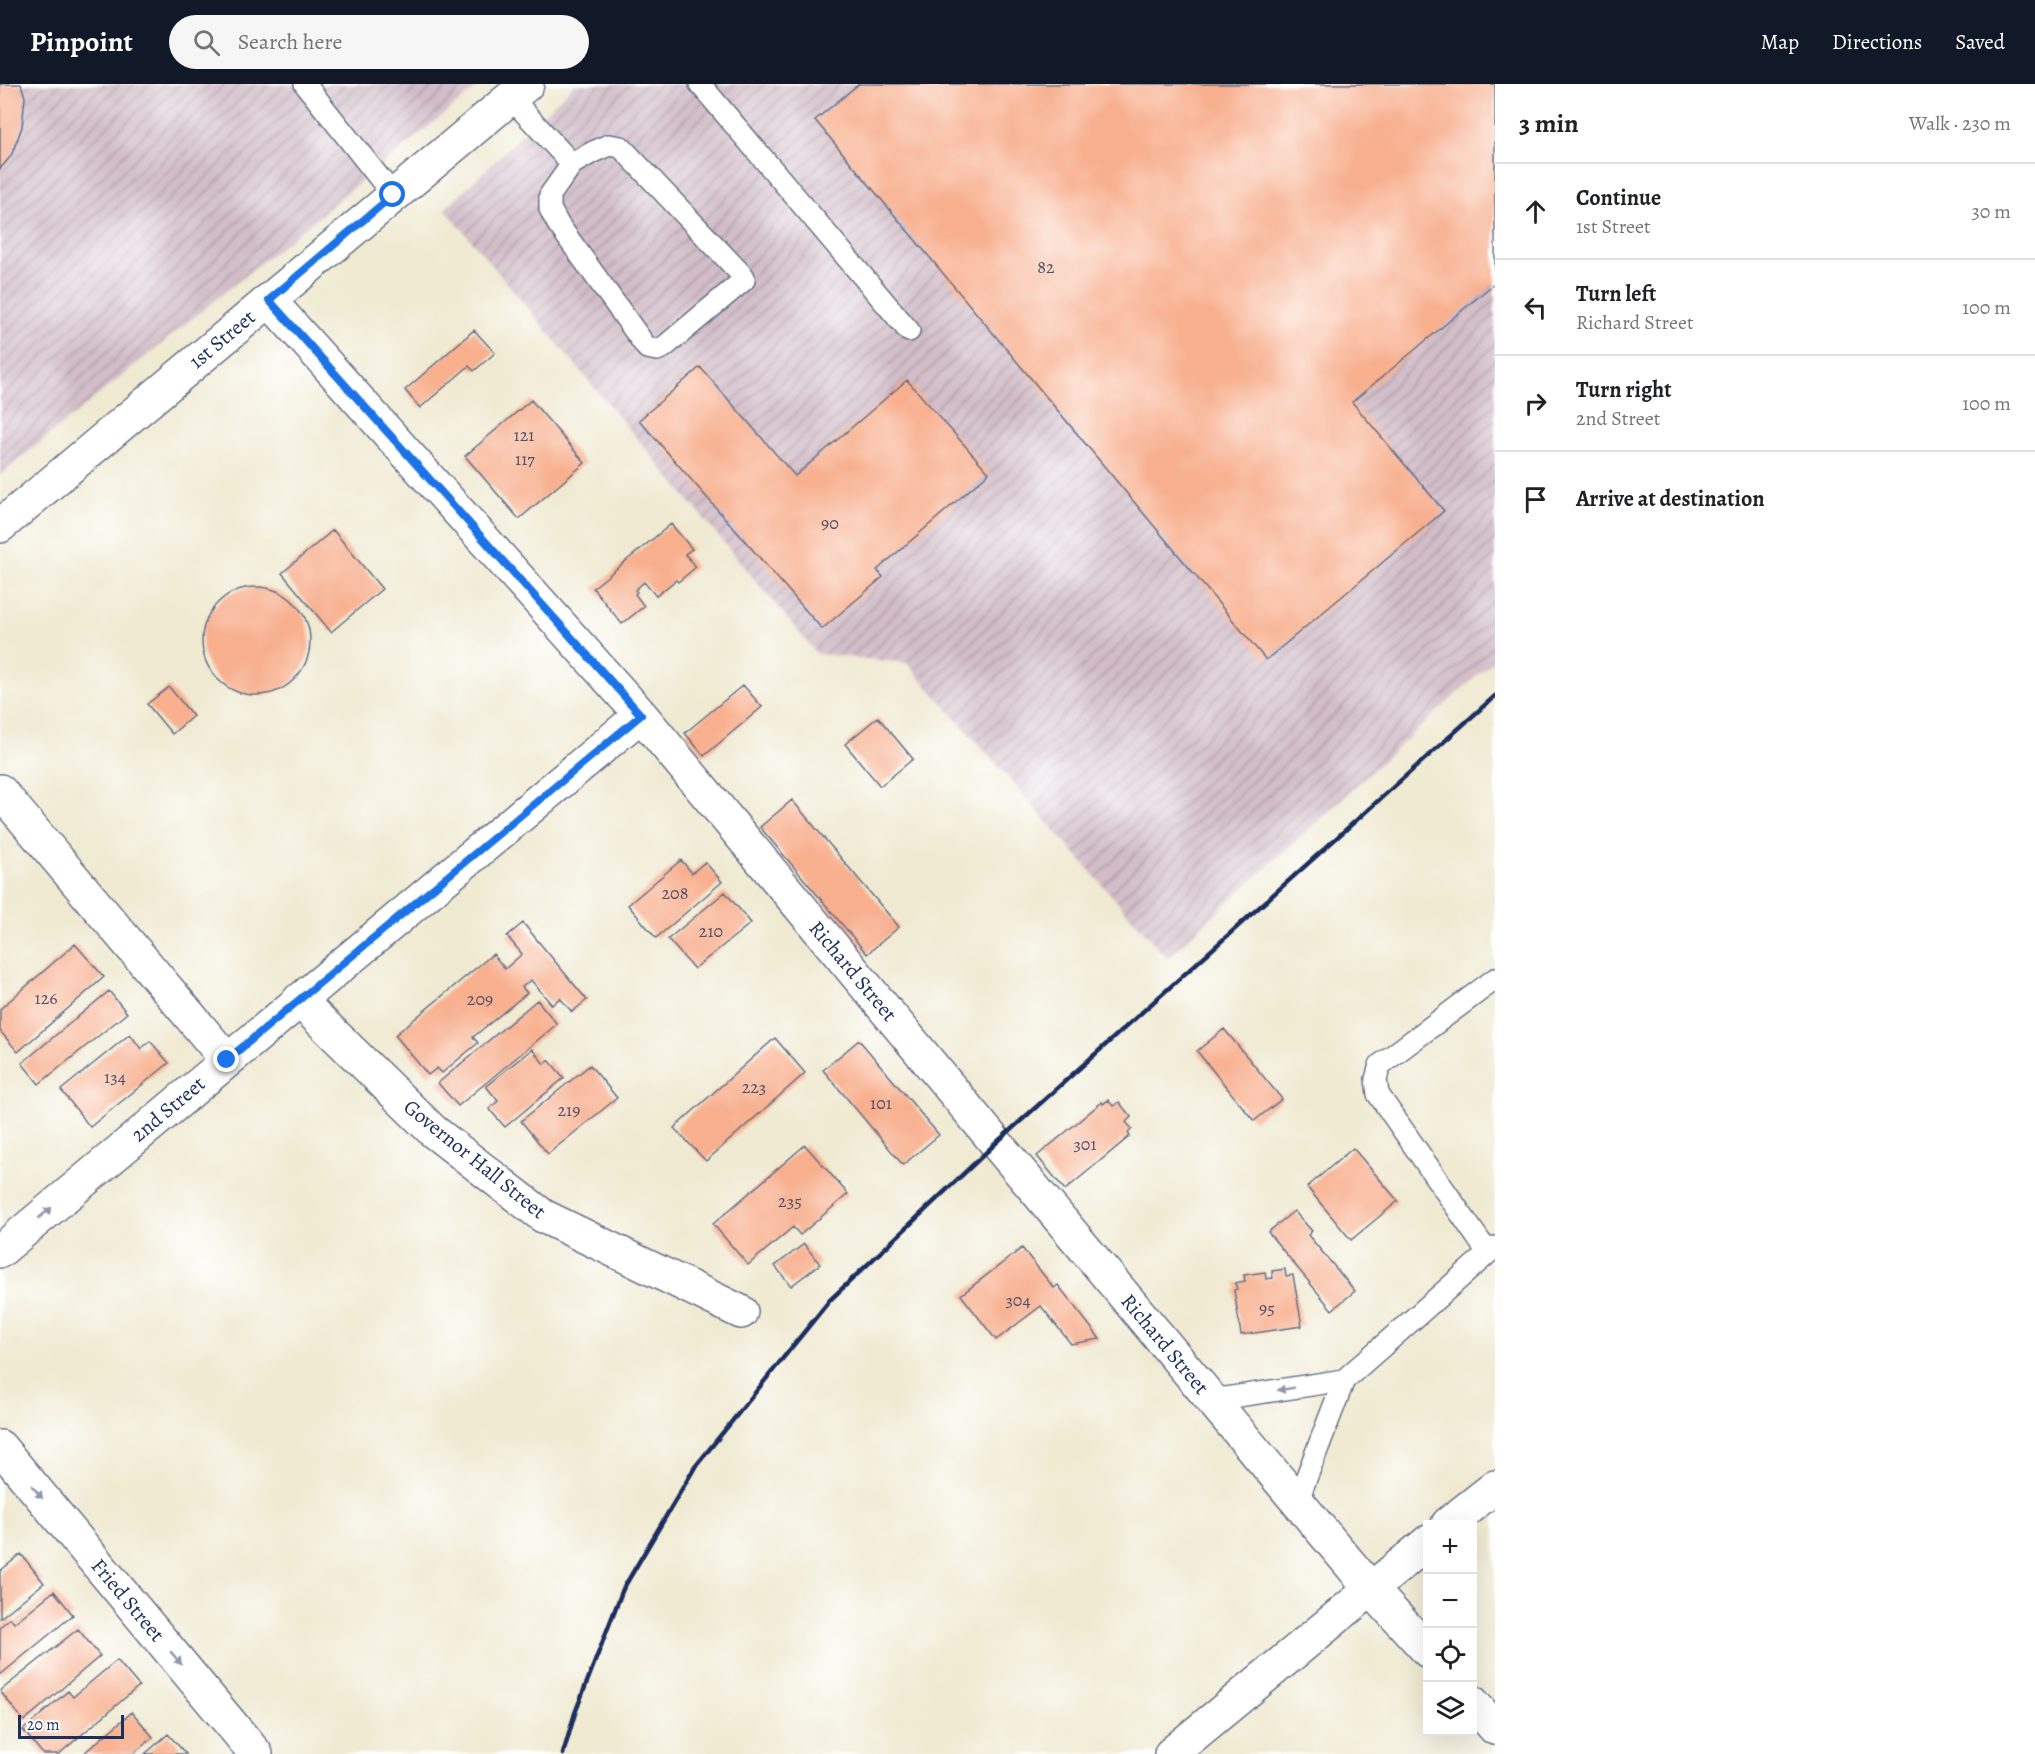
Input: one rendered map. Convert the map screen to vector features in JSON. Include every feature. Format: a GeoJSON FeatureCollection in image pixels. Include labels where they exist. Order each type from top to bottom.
{"type":"FeatureCollection","features":[{"type":"Feature","properties":{"kind":"street","name":"1st Street"},"geometry":{"type":"LineString","coordinates":[[0,526],[519,91]]}},
{"type":"Feature","properties":{"kind":"street","name":"Richard Street"},"geometry":{"type":"LineString","coordinates":[[269,300],[641,715],[1297,1502],[1370,1588],[1423,1646]]}},
{"type":"Feature","properties":{"kind":"street","name":"2nd Street"},"geometry":{"type":"LineString","coordinates":[[0,1251],[641,715]]}},
{"type":"Feature","properties":{"kind":"street"},"geometry":{"type":"LineString","coordinates":[[0,791],[227,1060]]}},
{"type":"Feature","properties":{"kind":"street","name":"Governor Hall Street"},"geometry":{"type":"LineString","coordinates":[[299,1000],[433,1131],[543,1216],[741,1312]]}},
{"type":"Feature","properties":{"kind":"street","name":"Fried Street"},"geometry":{"type":"LineString","coordinates":[[0,1447],[256,1754]]}},
{"type":"Feature","properties":{"kind":"street"},"geometry":{"type":"LineString","coordinates":[[1453,1520],[1495,1487]]}},
{"type":"Feature","properties":{"kind":"street"},"geometry":{"type":"LineString","coordinates":[[1170,1754],[1423,1546]]}},
{"type":"Feature","properties":{"kind":"street"},"geometry":{"type":"LineString","coordinates":[[1477,1707],[1495,1728]]}},
{"type":"Feature","properties":{"kind":"lane"},"geometry":{"type":"LineString","coordinates":[[305,84],[393,195]]}},
{"type":"Feature","properties":{"kind":"lane"},"geometry":{"type":"LineString","coordinates":[[700,84],[909,331]]}},
{"type":"Feature","properties":{"kind":"lane"},"geometry":{"type":"LineString","coordinates":[[519,91],[572,164]]}},
{"type":"Feature","properties":{"kind":"lane"},"geometry":{"type":"LineString","coordinates":[[609,146],[621,147],[744,277],[744,280],[664,347],[657,350],[647,348],[558,224],[550,209],[550,195],[572,164],[609,146]]}},
{"type":"Feature","properties":{"kind":"lane"},"geometry":{"type":"LineString","coordinates":[[1297,1502],[1344,1380],[1491,1250],[1378,1094],[1376,1079],[1380,1065],[1495,979]]}},
{"type":"Feature","properties":{"kind":"lane"},"geometry":{"type":"LineString","coordinates":[[1212,1400],[1344,1380]]}},
{"type":"Feature","properties":{"kind":"shaded area"},"geometry":{"type":"Polygon","coordinates":[[[0,84],[481,84],[0,475],[0,84]]]}},
{"type":"Feature","properties":{"kind":"shaded area"},"geometry":{"type":"Polygon","coordinates":[[[575,84],[1495,84],[1495,659],[1167,958],[907,663],[817,654],[445,209],[575,84]]]}},
{"type":"Feature","properties":{"kind":"building"},"geometry":{"type":"Polygon","coordinates":[[[0,84],[21,84],[25,97],[22,127],[11,156],[0,169],[0,84]]]}},
{"type":"Feature","properties":{"kind":"building"},"geometry":{"type":"Polygon","coordinates":[[[859,84],[1495,84],[1495,283],[1352,402],[1444,511],[1266,660],[815,120],[859,84]]]}},
{"type":"Feature","properties":{"kind":"building"},"geometry":{"type":"Polygon","coordinates":[[[474,330],[495,353],[474,371],[469,366],[420,408],[405,390],[474,330]]]}},
{"type":"Feature","properties":{"kind":"building"},"geometry":{"type":"Polygon","coordinates":[[[700,367],[795,476],[907,380],[989,473],[877,570],[883,577],[822,629],[639,420],[700,367]]]}},
{"type":"Feature","properties":{"kind":"building"},"geometry":{"type":"Polygon","coordinates":[[[531,400],[585,463],[519,519],[465,456],[531,400]]]}},
{"type":"Feature","properties":{"kind":"building"},"geometry":{"type":"Polygon","coordinates":[[[671,524],[692,549],[685,554],[696,567],[656,596],[644,582],[635,590],[637,592],[635,594],[644,606],[622,624],[593,588],[671,524]]]}},
{"type":"Feature","properties":{"kind":"building"},"geometry":{"type":"Polygon","coordinates":[[[333,530],[382,589],[331,632],[282,573],[333,530]]]}},
{"type":"Feature","properties":{"kind":"building"},"geometry":{"type":"Polygon","coordinates":[[[256,587],[277,591],[294,603],[306,620],[310,641],[306,662],[294,679],[277,691],[256,695],[235,691],[218,679],[206,662],[202,641],[206,620],[218,603],[235,591],[256,587]]]}},
{"type":"Feature","properties":{"kind":"building"},"geometry":{"type":"Polygon","coordinates":[[[743,685],[762,707],[704,756],[685,733],[743,685]]]}},
{"type":"Feature","properties":{"kind":"building"},"geometry":{"type":"Polygon","coordinates":[[[169,687],[193,716],[172,734],[147,704],[169,687]]]}},
{"type":"Feature","properties":{"kind":"building"},"geometry":{"type":"Polygon","coordinates":[[[878,717],[913,759],[880,786],[845,744],[878,717]]]}},
{"type":"Feature","properties":{"kind":"building"},"geometry":{"type":"Polygon","coordinates":[[[792,800],[899,927],[867,954],[760,827],[792,800]]]}},
{"type":"Feature","properties":{"kind":"building"},"geometry":{"type":"Polygon","coordinates":[[[681,860],[692,873],[705,862],[722,882],[656,938],[628,905],[681,860]]]}},
{"type":"Feature","properties":{"kind":"building"},"geometry":{"type":"Polygon","coordinates":[[[725,892],[751,923],[694,969],[668,939],[725,892]]]}},
{"type":"Feature","properties":{"kind":"building"},"geometry":{"type":"Polygon","coordinates":[[[523,923],[587,1000],[572,1012],[560,998],[552,1005],[531,980],[522,987],[527,993],[473,1037],[478,1043],[442,1073],[437,1068],[428,1075],[395,1035],[493,954],[505,969],[522,954],[507,936],[523,923]]]}},
{"type":"Feature","properties":{"kind":"building"},"geometry":{"type":"Polygon","coordinates":[[[75,944],[104,977],[18,1052],[0,1031],[0,1009],[75,944]]]}},
{"type":"Feature","properties":{"kind":"building"},"geometry":{"type":"Polygon","coordinates":[[[109,991],[127,1013],[39,1084],[22,1063],[109,991]]]}},
{"type":"Feature","properties":{"kind":"building"},"geometry":{"type":"Polygon","coordinates":[[[537,1000],[557,1024],[458,1106],[438,1083],[537,1000]]]}},
{"type":"Feature","properties":{"kind":"building"},"geometry":{"type":"Polygon","coordinates":[[[1224,1029],[1282,1099],[1254,1121],[1197,1051],[1224,1029]]]}},
{"type":"Feature","properties":{"kind":"building"},"geometry":{"type":"Polygon","coordinates":[[[130,1034],[141,1049],[150,1041],[169,1063],[90,1127],[61,1090],[130,1034]]]}},
{"type":"Feature","properties":{"kind":"building"},"geometry":{"type":"Polygon","coordinates":[[[775,1038],[805,1073],[706,1161],[674,1128],[775,1038]]]}},
{"type":"Feature","properties":{"kind":"building"},"geometry":{"type":"Polygon","coordinates":[[[859,1040],[939,1135],[903,1165],[823,1070],[859,1040]]]}},
{"type":"Feature","properties":{"kind":"building"},"geometry":{"type":"Polygon","coordinates":[[[532,1049],[544,1064],[549,1060],[564,1078],[505,1127],[489,1109],[498,1101],[486,1086],[532,1049]]]}},
{"type":"Feature","properties":{"kind":"building"},"geometry":{"type":"Polygon","coordinates":[[[590,1065],[617,1098],[548,1154],[521,1121],[590,1065]]]}},
{"type":"Feature","properties":{"kind":"building"},"geometry":{"type":"Polygon","coordinates":[[[1108,1100],[1113,1106],[1119,1102],[1131,1117],[1126,1122],[1132,1129],[1128,1133],[1130,1136],[1065,1190],[1037,1156],[1102,1102],[1103,1104],[1108,1100]]]}},
{"type":"Feature","properties":{"kind":"building"},"geometry":{"type":"Polygon","coordinates":[[[805,1145],[848,1194],[800,1235],[793,1227],[748,1265],[713,1224],[805,1145]]]}},
{"type":"Feature","properties":{"kind":"building"},"geometry":{"type":"Polygon","coordinates":[[[1353,1148],[1398,1201],[1351,1240],[1307,1187],[1353,1148]]]}},
{"type":"Feature","properties":{"kind":"building"},"geometry":{"type":"Polygon","coordinates":[[[1294,1211],[1312,1231],[1308,1235],[1355,1291],[1332,1310],[1268,1232],[1294,1211]]]}},
{"type":"Feature","properties":{"kind":"building"},"geometry":{"type":"Polygon","coordinates":[[[804,1244],[820,1264],[791,1286],[775,1266],[804,1244]]]}},
{"type":"Feature","properties":{"kind":"building"},"geometry":{"type":"Polygon","coordinates":[[[1022,1248],[1054,1288],[1058,1285],[1100,1339],[1071,1344],[1041,1306],[996,1340],[961,1295],[1022,1248]]]}},
{"type":"Feature","properties":{"kind":"building"},"geometry":{"type":"Polygon","coordinates":[[[1285,1269],[1286,1276],[1293,1275],[1302,1326],[1241,1335],[1235,1283],[1245,1281],[1244,1275],[1265,1272],[1266,1279],[1273,1278],[1272,1271],[1285,1269]]]}},
{"type":"Feature","properties":{"kind":"building"},"geometry":{"type":"Polygon","coordinates":[[[21,1554],[44,1583],[0,1618],[0,1571],[21,1554]]]}},
{"type":"Feature","properties":{"kind":"building"},"geometry":{"type":"Polygon","coordinates":[[[54,1591],[73,1615],[0,1675],[0,1627],[10,1618],[14,1623],[54,1591]]]}},
{"type":"Feature","properties":{"kind":"building"},"geometry":{"type":"Polygon","coordinates":[[[78,1629],[100,1656],[24,1721],[0,1691],[78,1629]]]}},
{"type":"Feature","properties":{"kind":"building"},"geometry":{"type":"Polygon","coordinates":[[[117,1660],[139,1686],[59,1754],[43,1754],[23,1730],[68,1691],[73,1697],[117,1660]]]}},
{"type":"Feature","properties":{"kind":"building"},"geometry":{"type":"Polygon","coordinates":[[[132,1712],[153,1737],[133,1754],[83,1754],[132,1712]]]}},
{"type":"Feature","properties":{"kind":"building"},"geometry":{"type":"Polygon","coordinates":[[[168,1734],[186,1754],[145,1754],[168,1734]]]}},
{"type":"Feature","properties":{"kind":"railway"},"geometry":{"type":"LineString","coordinates":[[563,1754],[575,1713],[623,1589],[695,1467],[830,1300],[996,1143],[1495,696]]}},
{"type":"Feature","properties":{"kind":"route"},"geometry":{"type":"LineString","coordinates":[[227,1060],[641,715],[269,300],[393,195]]}}]}
